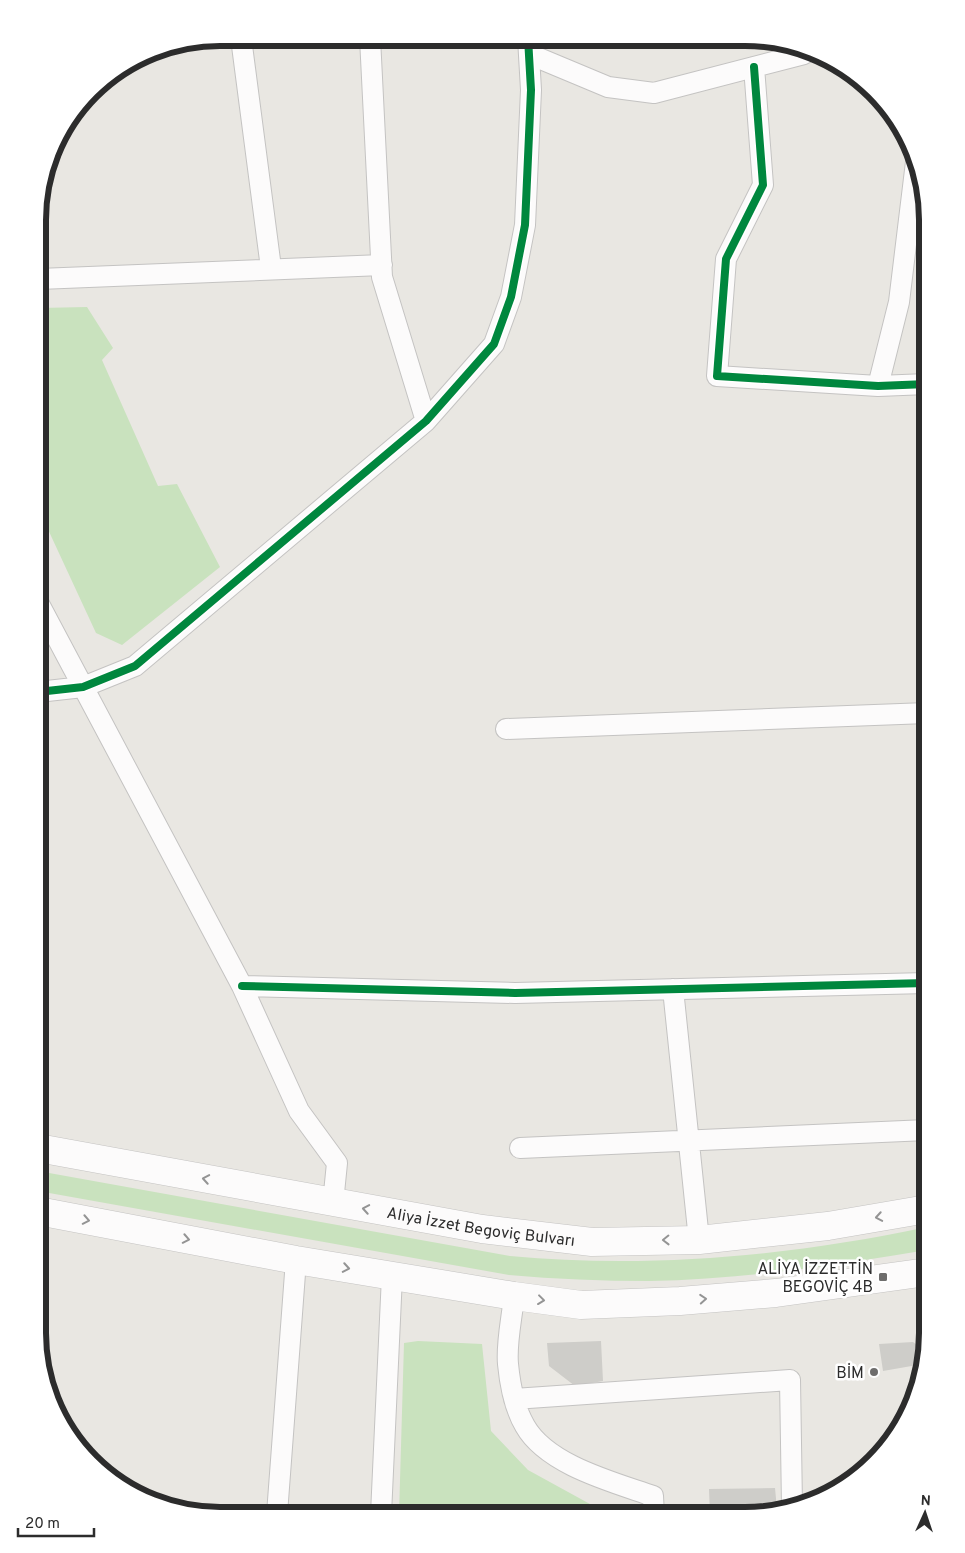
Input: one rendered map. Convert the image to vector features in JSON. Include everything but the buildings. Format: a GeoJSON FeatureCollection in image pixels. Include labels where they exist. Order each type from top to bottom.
{"type":"FeatureCollection","features":[{"type":"Feature","properties":{"kind":"main road","name":"Aliya İzzet Begoviç Bulvarı"},"geometry":{"type":"LineString","coordinates":[[46,1149],[482,1229],[592,1242],[698,1240],[828,1226],[918,1211]]}},
{"type":"Feature","properties":{"kind":"main road"},"geometry":{"type":"LineString","coordinates":[[46,1213],[296,1260],[514,1296],[581,1305],[680,1301],[776,1293],[918,1273]]}},
{"type":"Feature","properties":{"kind":"street"},"geometry":{"type":"LineString","coordinates":[[46,691],[83,687],[134,666],[426,421],[494,344],[511,297],[525,225],[531,90],[528,46]]}},
{"type":"Feature","properties":{"kind":"street"},"geometry":{"type":"LineString","coordinates":[[529,46],[608,87],[654,93],[796,54]]}},
{"type":"Feature","properties":{"kind":"street"},"geometry":{"type":"LineString","coordinates":[[242,47],[271,268]]}},
{"type":"Feature","properties":{"kind":"street"},"geometry":{"type":"LineString","coordinates":[[370,47],[382,277],[426,421]]}},
{"type":"Feature","properties":{"kind":"street"},"geometry":{"type":"LineString","coordinates":[[754,67],[763,185],[726,259],[717,376],[878,386],[919,384]]}},
{"type":"Feature","properties":{"kind":"street"},"geometry":{"type":"LineString","coordinates":[[878,386],[899,302],[914,180]]}},
{"type":"Feature","properties":{"kind":"street"},"geometry":{"type":"LineString","coordinates":[[46,279],[271,268],[382,265]]}},
{"type":"Feature","properties":{"kind":"street"},"geometry":{"type":"LineString","coordinates":[[46,617],[242,986],[300,1111],[337,1163],[333,1203]]}},
{"type":"Feature","properties":{"kind":"street"},"geometry":{"type":"LineString","coordinates":[[506,729],[919,713]]}},
{"type":"Feature","properties":{"kind":"street"},"geometry":{"type":"LineString","coordinates":[[242,986],[516,993],[918,982]]}},
{"type":"Feature","properties":{"kind":"street"},"geometry":{"type":"LineString","coordinates":[[673,989],[690,1140],[698,1240]]}},
{"type":"Feature","properties":{"kind":"street"},"geometry":{"type":"LineString","coordinates":[[520,1148],[918,1130]]}},
{"type":"Feature","properties":{"kind":"street"},"geometry":{"type":"LineString","coordinates":[[278,1507],[296,1260]]}},
{"type":"Feature","properties":{"kind":"street"},"geometry":{"type":"LineString","coordinates":[[381,1507],[392,1276]]}},
{"type":"Feature","properties":{"kind":"street"},"geometry":{"type":"LineString","coordinates":[[514,1296],[508,1363],[514,1399],[525,1427],[546,1449],[590,1474],[653,1496],[654,1507]]}},
{"type":"Feature","properties":{"kind":"street"},"geometry":{"type":"LineString","coordinates":[[514,1399],[790,1380],[792,1500]]}},
{"type":"Feature","properties":{"kind":"green space"},"geometry":{"type":"Polygon","coordinates":[[[87,307],[113,348],[102,360],[158,486],[177,484],[220,567],[122,645],[96,633],[46,525],[46,308],[87,307]]]}},
{"type":"Feature","properties":{"kind":"green space"},"geometry":{"type":"Polygon","coordinates":[[[46,1172],[510,1256],[562,1260],[615,1261],[720,1257],[824,1246],[918,1229],[918,1251],[754,1275],[649,1281],[509,1275],[46,1192],[46,1172]]]}},
{"type":"Feature","properties":{"kind":"green space"},"geometry":{"type":"Polygon","coordinates":[[[418,1341],[482,1344],[491,1431],[528,1470],[595,1507],[399,1507],[404,1343],[418,1341]]]}},
{"type":"Feature","properties":{"kind":"cycle path"},"geometry":{"type":"LineString","coordinates":[[46,691],[83,687],[135,666],[426,421],[494,344],[511,297],[525,225],[531,90],[528,46]]}},
{"type":"Feature","properties":{"kind":"cycle path"},"geometry":{"type":"LineString","coordinates":[[754,67],[763,185],[726,259],[717,376],[878,386],[919,384]]}},
{"type":"Feature","properties":{"kind":"cycle path"},"geometry":{"type":"LineString","coordinates":[[242,986],[515,993],[918,983]]}},
{"type":"Feature","properties":{"kind":"place","name":"ALİYA İZZETTİN BEGOVİÇ 4B"},"geometry":{"type":"Point","coordinates":[883,1277]}},
{"type":"Feature","properties":{"kind":"place","name":"BİM"},"geometry":{"type":"Point","coordinates":[874,1372]}}]}
